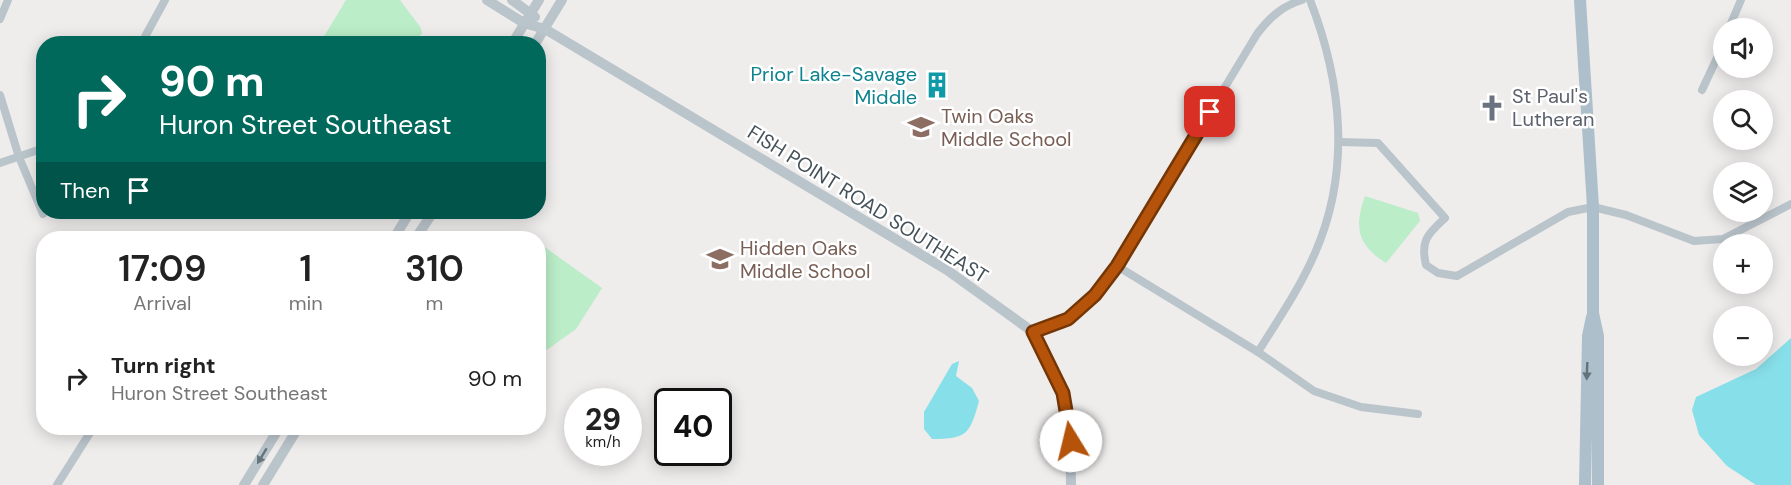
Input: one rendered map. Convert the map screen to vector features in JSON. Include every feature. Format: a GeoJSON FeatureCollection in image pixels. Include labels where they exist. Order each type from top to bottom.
{"type":"FeatureCollection","features":[{"type":"Feature","properties":{"kind":"main road"},"geometry":{"type":"LineString","coordinates":[[1580,0],[1593,207],[1593,313],[1598,336],[1598,485]]}},
{"type":"Feature","properties":{"kind":"main road"},"geometry":{"type":"LineString","coordinates":[[1585,485],[1588,336],[1593,313]]}},
{"type":"Feature","properties":{"kind":"street"},"geometry":{"type":"LineString","coordinates":[[0,20],[8,0]]}},
{"type":"Feature","properties":{"kind":"street"},"geometry":{"type":"LineString","coordinates":[[145,36],[165,0]]}},
{"type":"Feature","properties":{"kind":"street"},"geometry":{"type":"LineString","coordinates":[[487,0],[524,23],[545,28]]}},
{"type":"Feature","properties":{"kind":"street"},"geometry":{"type":"LineString","coordinates":[[512,0],[531,12],[545,28]]}},
{"type":"Feature","properties":{"kind":"street"},"geometry":{"type":"LineString","coordinates":[[517,36],[538,0]]}},
{"type":"Feature","properties":{"kind":"street"},"geometry":{"type":"LineString","coordinates":[[540,36],[562,0]]}},
{"type":"Feature","properties":{"kind":"street"},"geometry":{"type":"LineString","coordinates":[[1033,332],[1068,319],[1095,295],[1117,266],[1257,34],[1270,17],[1290,4],[1302,0]]}},
{"type":"Feature","properties":{"kind":"street"},"geometry":{"type":"LineString","coordinates":[[1258,352],[1315,253],[1332,200],[1339,142],[1333,72],[1310,0]]}},
{"type":"Feature","properties":{"kind":"street"},"geometry":{"type":"LineString","coordinates":[[1733,18],[1741,0]]}},
{"type":"Feature","properties":{"kind":"street","name":"FISH POINT ROAD SOUTHEAST"},"geometry":{"type":"LineString","coordinates":[[545,28],[947,270],[1033,332],[1063,393],[1070,425],[1071,485]]}},
{"type":"Feature","properties":{"kind":"street"},"geometry":{"type":"LineString","coordinates":[[1702,90],[1713,66]]}},
{"type":"Feature","properties":{"kind":"street"},"geometry":{"type":"LineString","coordinates":[[0,95],[19,157],[36,197]]}},
{"type":"Feature","properties":{"kind":"street"},"geometry":{"type":"LineString","coordinates":[[1339,142],[1378,143],[1445,218],[1428,234],[1423,250],[1426,265],[1438,273],[1457,276],[1568,212],[1593,207],[1626,215],[1695,242],[1723,239],[1791,204]]}},
{"type":"Feature","properties":{"kind":"street"},"geometry":{"type":"LineString","coordinates":[[0,163],[36,151]]}},
{"type":"Feature","properties":{"kind":"street"},"geometry":{"type":"LineString","coordinates":[[1117,266],[1258,352],[1298,381],[1332,399],[1362,407],[1418,414]]}},
{"type":"Feature","properties":{"kind":"street"},"geometry":{"type":"LineString","coordinates":[[57,485],[89,435]]}},
{"type":"Feature","properties":{"kind":"street"},"geometry":{"type":"LineString","coordinates":[[244,485],[275,435]]}},
{"type":"Feature","properties":{"kind":"street"},"geometry":{"type":"LineString","coordinates":[[263,485],[294,435]]}},
{"type":"Feature","properties":{"kind":"green space"},"geometry":{"type":"Polygon","coordinates":[[[346,0],[400,0],[421,28],[422,34],[419,36],[324,36],[346,0]]]}},
{"type":"Feature","properties":{"kind":"green space"},"geometry":{"type":"Polygon","coordinates":[[[1365,196],[1418,213],[1420,221],[1386,263],[1369,249],[1360,234],[1360,217],[1365,196]]]}},
{"type":"Feature","properties":{"kind":"green space"},"geometry":{"type":"Polygon","coordinates":[[[546,248],[602,288],[576,329],[546,350],[546,248]]]}},
{"type":"Feature","properties":{"kind":"water"},"geometry":{"type":"Polygon","coordinates":[[[1791,338],[1791,485],[1756,485],[1727,466],[1699,435],[1692,410],[1696,397],[1759,366],[1773,366],[1773,354],[1791,338]]]}},
{"type":"Feature","properties":{"kind":"water"},"geometry":{"type":"Polygon","coordinates":[[[959,361],[956,376],[972,388],[979,401],[973,421],[960,436],[932,439],[924,429],[924,412],[952,364],[959,361]]]}},
{"type":"Feature","properties":{"kind":"place","name":"Prior Lake-Savage Middle"},"geometry":{"type":"Point","coordinates":[937,85]}},
{"type":"Feature","properties":{"kind":"place","name":"St Paul's Lutheran"},"geometry":{"type":"Point","coordinates":[1492,108]}},
{"type":"Feature","properties":{"kind":"place","name":"Twin Oaks Middle School"},"geometry":{"type":"Point","coordinates":[921,127]}},
{"type":"Feature","properties":{"kind":"place","name":"Hidden Oaks Middle School"},"geometry":{"type":"Point","coordinates":[720,259]}},
{"type":"Feature","properties":{"kind":"route"},"geometry":{"type":"LineString","coordinates":[[1071,441],[1063,393],[1033,332],[1068,319],[1095,295],[1117,266],[1210,112]]}}]}
